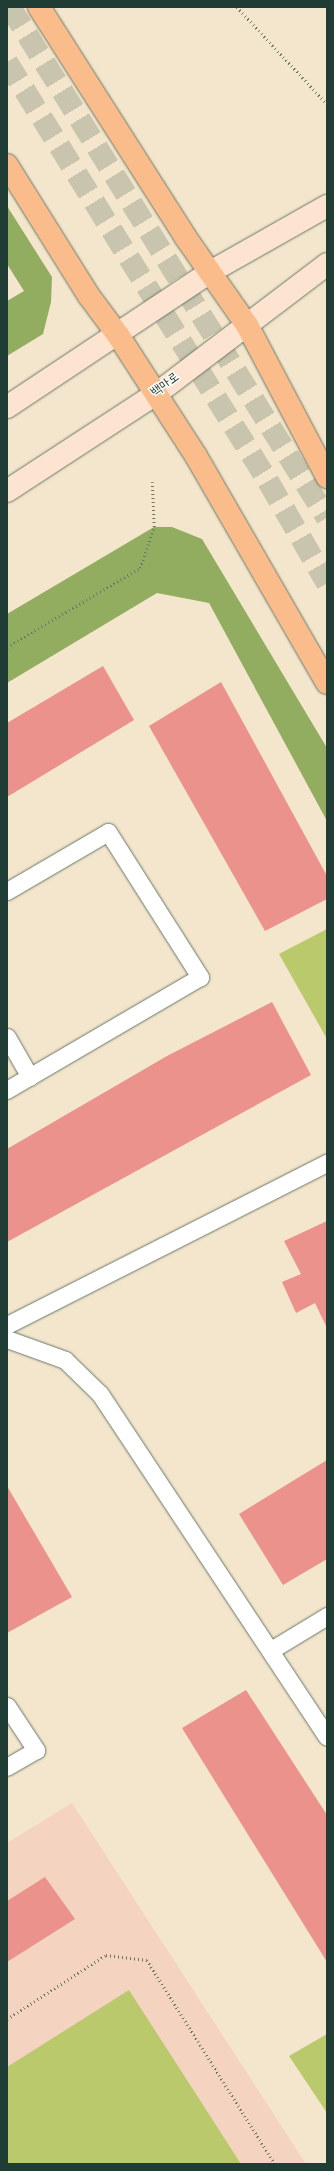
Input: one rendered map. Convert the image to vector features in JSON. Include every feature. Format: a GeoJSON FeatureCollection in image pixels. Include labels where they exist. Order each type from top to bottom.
{"type":"FeatureCollection","features":[{"type":"Feature","properties":{"kind":"main road"},"geometry":{"type":"LineString","coordinates":[[39,7],[186,238],[212,272],[247,325],[327,477]]}},
{"type":"Feature","properties":{"kind":"main road"},"geometry":{"type":"LineString","coordinates":[[7,165],[88,296],[118,335],[196,456],[327,683]]}},
{"type":"Feature","properties":{"kind":"main road"},"geometry":{"type":"LineString","coordinates":[[7,407],[212,272],[294,227],[327,206]]}},
{"type":"Feature","properties":{"kind":"main road","name":"백마로"},"geometry":{"type":"LineString","coordinates":[[7,491],[156,394],[322,267]]}},
{"type":"Feature","properties":{"kind":"lane"},"geometry":{"type":"LineString","coordinates":[[7,891],[108,832],[200,977],[7,1090]]}},
{"type":"Feature","properties":{"kind":"lane"},"geometry":{"type":"LineString","coordinates":[[7,1036],[30,1077]]}},
{"type":"Feature","properties":{"kind":"lane"},"geometry":{"type":"LineString","coordinates":[[7,1325],[327,1163]]}},
{"type":"Feature","properties":{"kind":"lane"},"geometry":{"type":"LineString","coordinates":[[7,1339],[65,1360],[100,1394],[272,1650],[322,1720],[327,1737]]}},
{"type":"Feature","properties":{"kind":"lane"},"geometry":{"type":"LineString","coordinates":[[272,1650],[327,1616]]}},
{"type":"Feature","properties":{"kind":"lane"},"geometry":{"type":"LineString","coordinates":[[7,1706],[36,1750],[7,1767]]}},
{"type":"Feature","properties":{"kind":"path"},"geometry":{"type":"LineString","coordinates":[[237,7],[327,104]]}},
{"type":"Feature","properties":{"kind":"path"},"geometry":{"type":"LineString","coordinates":[[7,647],[140,568],[154,528],[152,482]]}},
{"type":"Feature","properties":{"kind":"path"},"geometry":{"type":"LineString","coordinates":[[7,2019],[106,1954],[148,1960],[275,2164]]}},
{"type":"Feature","properties":{"kind":"shaded area"},"geometry":{"type":"Polygon","coordinates":[[[72,1803],[306,2164],[7,2164],[7,1843],[72,1803]]]}},
{"type":"Feature","properties":{"kind":"green space"},"geometry":{"type":"Polygon","coordinates":[[[7,206],[52,277],[51,302],[43,334],[7,356],[7,301],[24,291],[7,264],[7,206]]]}},
{"type":"Feature","properties":{"kind":"green space"},"geometry":{"type":"Polygon","coordinates":[[[154,527],[172,527],[202,539],[327,748],[327,821],[209,603],[157,593],[7,683],[7,614],[154,527]]]}},
{"type":"Feature","properties":{"kind":"green space"},"geometry":{"type":"Polygon","coordinates":[[[327,929],[327,1039],[279,954],[327,929]]]}},
{"type":"Feature","properties":{"kind":"green space"},"geometry":{"type":"Polygon","coordinates":[[[129,1990],[241,2164],[7,2164],[7,2067],[129,1990]]]}},
{"type":"Feature","properties":{"kind":"green space"},"geometry":{"type":"Polygon","coordinates":[[[327,2034],[327,2113],[289,2056],[327,2034]]]}},
{"type":"Feature","properties":{"kind":"building"},"geometry":{"type":"Polygon","coordinates":[[[103,666],[134,720],[7,797],[7,723],[103,666]]]}},
{"type":"Feature","properties":{"kind":"building"},"geometry":{"type":"Polygon","coordinates":[[[221,682],[327,876],[327,899],[265,931],[149,726],[221,682]]]}},
{"type":"Feature","properties":{"kind":"building"},"geometry":{"type":"Polygon","coordinates":[[[272,1002],[311,1075],[7,1242],[7,1149],[167,1056],[272,1002]]]}},
{"type":"Feature","properties":{"kind":"building"},"geometry":{"type":"Polygon","coordinates":[[[327,1221],[327,1328],[315,1303],[296,1313],[282,1282],[301,1274],[284,1241],[327,1221]]]}},
{"type":"Feature","properties":{"kind":"building"},"geometry":{"type":"Polygon","coordinates":[[[327,1460],[327,1559],[283,1585],[239,1514],[327,1460]]]}},
{"type":"Feature","properties":{"kind":"building"},"geometry":{"type":"Polygon","coordinates":[[[7,1486],[72,1597],[7,1633],[7,1486]]]}},
{"type":"Feature","properties":{"kind":"building"},"geometry":{"type":"Polygon","coordinates":[[[246,1690],[327,1815],[327,1962],[182,1728],[246,1690]]]}},
{"type":"Feature","properties":{"kind":"building"},"geometry":{"type":"Polygon","coordinates":[[[45,1877],[75,1919],[7,1962],[7,1901],[45,1877]]]}},
{"type":"Feature","properties":{"kind":"tunnel"},"geometry":{"type":"LineString","coordinates":[[10,7],[327,518]]}},
{"type":"Feature","properties":{"kind":"tunnel"},"geometry":{"type":"LineString","coordinates":[[7,62],[268,481],[327,583]]}}]}
